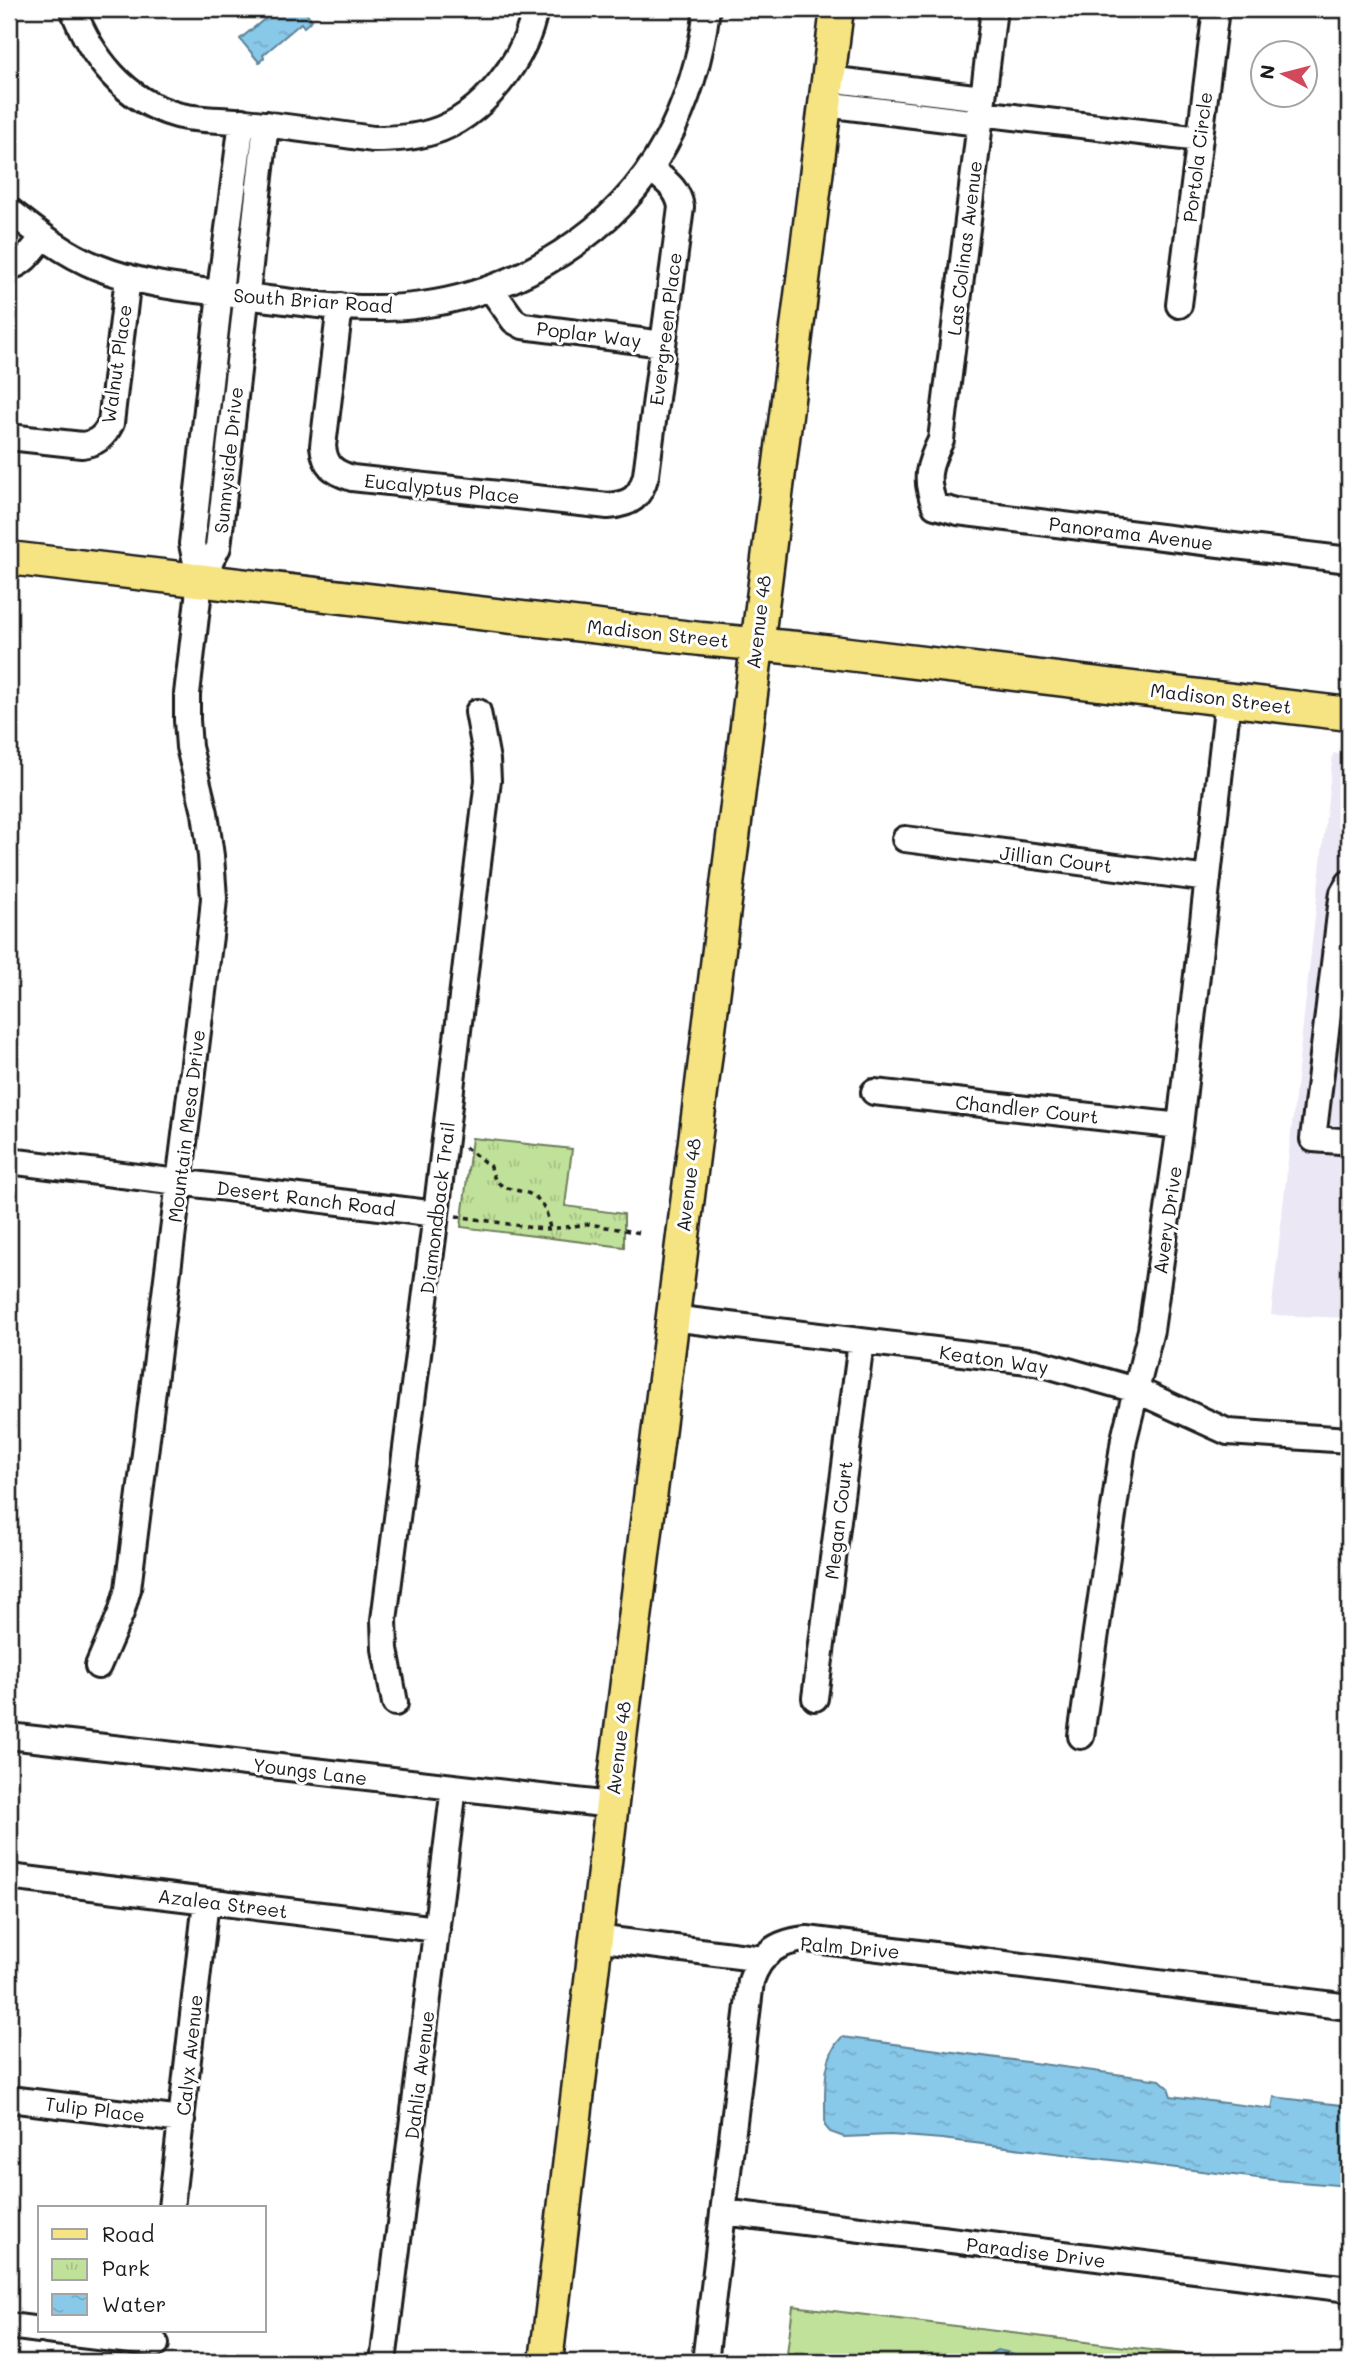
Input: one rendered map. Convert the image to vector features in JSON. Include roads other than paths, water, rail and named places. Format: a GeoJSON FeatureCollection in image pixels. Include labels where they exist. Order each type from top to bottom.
{"type":"FeatureCollection","features":[{"type":"Feature","properties":{"kind":"main road","name":"Avenue 48"},"geometry":{"type":"LineString","coordinates":[[546,2362],[671,1318],[837,9]]}},
{"type":"Feature","properties":{"kind":"main road","name":"Madison Street"},"geometry":{"type":"LineString","coordinates":[[9,558],[1349,713]]}},
{"type":"Feature","properties":{"kind":"street"},"geometry":{"type":"LineString","coordinates":[[73,9],[91,47],[104,66],[122,85],[162,110],[179,115],[373,139],[402,138],[433,132],[469,111],[502,80],[522,50],[535,9]]}},
{"type":"Feature","properties":{"kind":"street","name":"South Briar Road"},"geometry":{"type":"LineString","coordinates":[[9,210],[43,237],[95,266],[128,277],[221,293],[369,308],[421,305],[470,296],[519,277],[571,245],[617,208],[664,147],[690,89],[707,9]]}},
{"type":"Feature","properties":{"kind":"street","name":"Las Colinas Avenue"},"geometry":{"type":"LineString","coordinates":[[927,486],[930,462],[941,440],[994,9]]}},
{"type":"Feature","properties":{"kind":"street","name":"Portola Circle"},"geometry":{"type":"LineString","coordinates":[[1179,305],[1216,9]]}},
{"type":"Feature","properties":{"kind":"street"},"geometry":{"type":"LineString","coordinates":[[826,92],[1200,139]]}},
{"type":"Feature","properties":{"kind":"street","name":"Sunnyside Drive"},"geometry":{"type":"LineString","coordinates":[[200,581],[192,544],[199,479],[221,293],[254,123]]}},
{"type":"Feature","properties":{"kind":"street","name":"Sunnyside Drive"},"geometry":{"type":"LineString","coordinates":[[200,581],[218,548],[246,296],[254,123]]}},
{"type":"Feature","properties":{"kind":"street","name":"Evergreen Place"},"geometry":{"type":"LineString","coordinates":[[635,500],[646,475],[681,207],[675,189],[650,168]]}},
{"type":"Feature","properties":{"kind":"street"},"geometry":{"type":"LineString","coordinates":[[9,267],[24,260],[43,237]]}},
{"type":"Feature","properties":{"kind":"street","name":"Walnut Place"},"geometry":{"type":"LineString","coordinates":[[9,438],[82,445],[92,444],[106,432],[111,423],[128,277]]}},
{"type":"Feature","properties":{"kind":"street","name":"Poplar Way"},"geometry":{"type":"LineString","coordinates":[[491,289],[514,321],[523,326],[663,344]]}},
{"type":"Feature","properties":{"kind":"street","name":"Eucalyptus Place"},"geometry":{"type":"LineString","coordinates":[[340,306],[323,446],[324,457],[330,469],[352,478],[591,504],[623,504],[635,500]]}},
{"type":"Feature","properties":{"kind":"street"},"geometry":{"type":"LineString","coordinates":[[199,479],[225,482]]}},
{"type":"Feature","properties":{"kind":"street","name":"Panorama Avenue"},"geometry":{"type":"LineString","coordinates":[[927,486],[935,506],[958,512],[1349,560]]}},
{"type":"Feature","properties":{"kind":"street","name":"Mountain Mesa Drive"},"geometry":{"type":"LineString","coordinates":[[98,1666],[121,1613],[128,1589],[214,898],[205,813],[189,747],[187,720],[187,694],[200,581]]}},
{"type":"Feature","properties":{"kind":"street","name":"Avery Drive"},"geometry":{"type":"LineString","coordinates":[[1081,1736],[1124,1439],[1151,1330],[1180,1126],[1228,699]]}},
{"type":"Feature","properties":{"kind":"street","name":"Diamondback Trail"},"geometry":{"type":"LineString","coordinates":[[395,1703],[385,1649],[384,1620],[444,1215],[488,780],[478,712]]}},
{"type":"Feature","properties":{"kind":"street","name":"Jillian Court"},"geometry":{"type":"LineString","coordinates":[[905,839],[1208,879]]}},
{"type":"Feature","properties":{"kind":"street"},"geometry":{"type":"LineString","coordinates":[[1340,1141],[1313,1139],[1341,906],[1343,893],[1349,883]]}},
{"type":"Feature","properties":{"kind":"street","name":"Chandler Court"},"geometry":{"type":"LineString","coordinates":[[874,1092],[1180,1126]]}},
{"type":"Feature","properties":{"kind":"street","name":"Desert Ranch Road"},"geometry":{"type":"LineString","coordinates":[[9,1161],[444,1215]]}},
{"type":"Feature","properties":{"kind":"street","name":"Keaton Way"},"geometry":{"type":"LineString","coordinates":[[671,1318],[1036,1362],[1136,1390],[1228,1432],[1349,1440]]}},
{"type":"Feature","properties":{"kind":"street","name":"Megan Court"},"geometry":{"type":"LineString","coordinates":[[815,1698],[861,1342]]}},
{"type":"Feature","properties":{"kind":"street","name":"Youngs Lane"},"geometry":{"type":"LineString","coordinates":[[9,1736],[611,1805]]}},
{"type":"Feature","properties":{"kind":"street","name":"Dahlia Avenue"},"geometry":{"type":"LineString","coordinates":[[383,2362],[454,1787]]}},
{"type":"Feature","properties":{"kind":"street","name":"Azalea Street"},"geometry":{"type":"LineString","coordinates":[[9,1877],[437,1929]]}},
{"type":"Feature","properties":{"kind":"street","name":"Calyx Avenue"},"geometry":{"type":"LineString","coordinates":[[172,2206],[206,1901]]}},
{"type":"Feature","properties":{"kind":"street"},"geometry":{"type":"LineString","coordinates":[[595,1938],[763,1959]]}},
{"type":"Feature","properties":{"kind":"street","name":"Palm Drive"},"geometry":{"type":"LineString","coordinates":[[763,1959],[781,1945],[807,1939],[1349,2007]]}},
{"type":"Feature","properties":{"kind":"street"},"geometry":{"type":"LineString","coordinates":[[705,2362],[751,1981],[756,1965],[763,1959]]}},
{"type":"Feature","properties":{"kind":"street","name":"Tulip Place"},"geometry":{"type":"LineString","coordinates":[[9,2099],[182,2120]]}},
{"type":"Feature","properties":{"kind":"street","name":"Paradise Drive"},"geometry":{"type":"LineString","coordinates":[[723,2212],[1349,2290]]}},
{"type":"Feature","properties":{"kind":"street"},"geometry":{"type":"LineString","coordinates":[[9,2326],[38,2330]]}},
{"type":"Feature","properties":{"kind":"street"},"geometry":{"type":"LineString","coordinates":[[54,2332],[155,2346]]}},
{"type":"Feature","properties":{"kind":"water"},"geometry":{"type":"Polygon","coordinates":[[[277,9],[303,9],[312,20],[304,27],[301,23],[263,55],[264,58],[259,62],[240,39],[277,9]]]}},
{"type":"Feature","properties":{"kind":"water"},"geometry":{"type":"Polygon","coordinates":[[[842,2037],[1160,2080],[1168,2087],[1171,2096],[1272,2109],[1274,2097],[1349,2106],[1349,2186],[1274,2180],[942,2139],[891,2135],[844,2137],[830,2132],[825,2126],[827,2067],[835,2046],[842,2037]]]}},
{"type":"Feature","properties":{"kind":"water"},"geometry":{"type":"Polygon","coordinates":[[[997,2350],[1037,2360],[1076,2358],[1094,2362],[974,2362],[997,2350]]]}}]}
